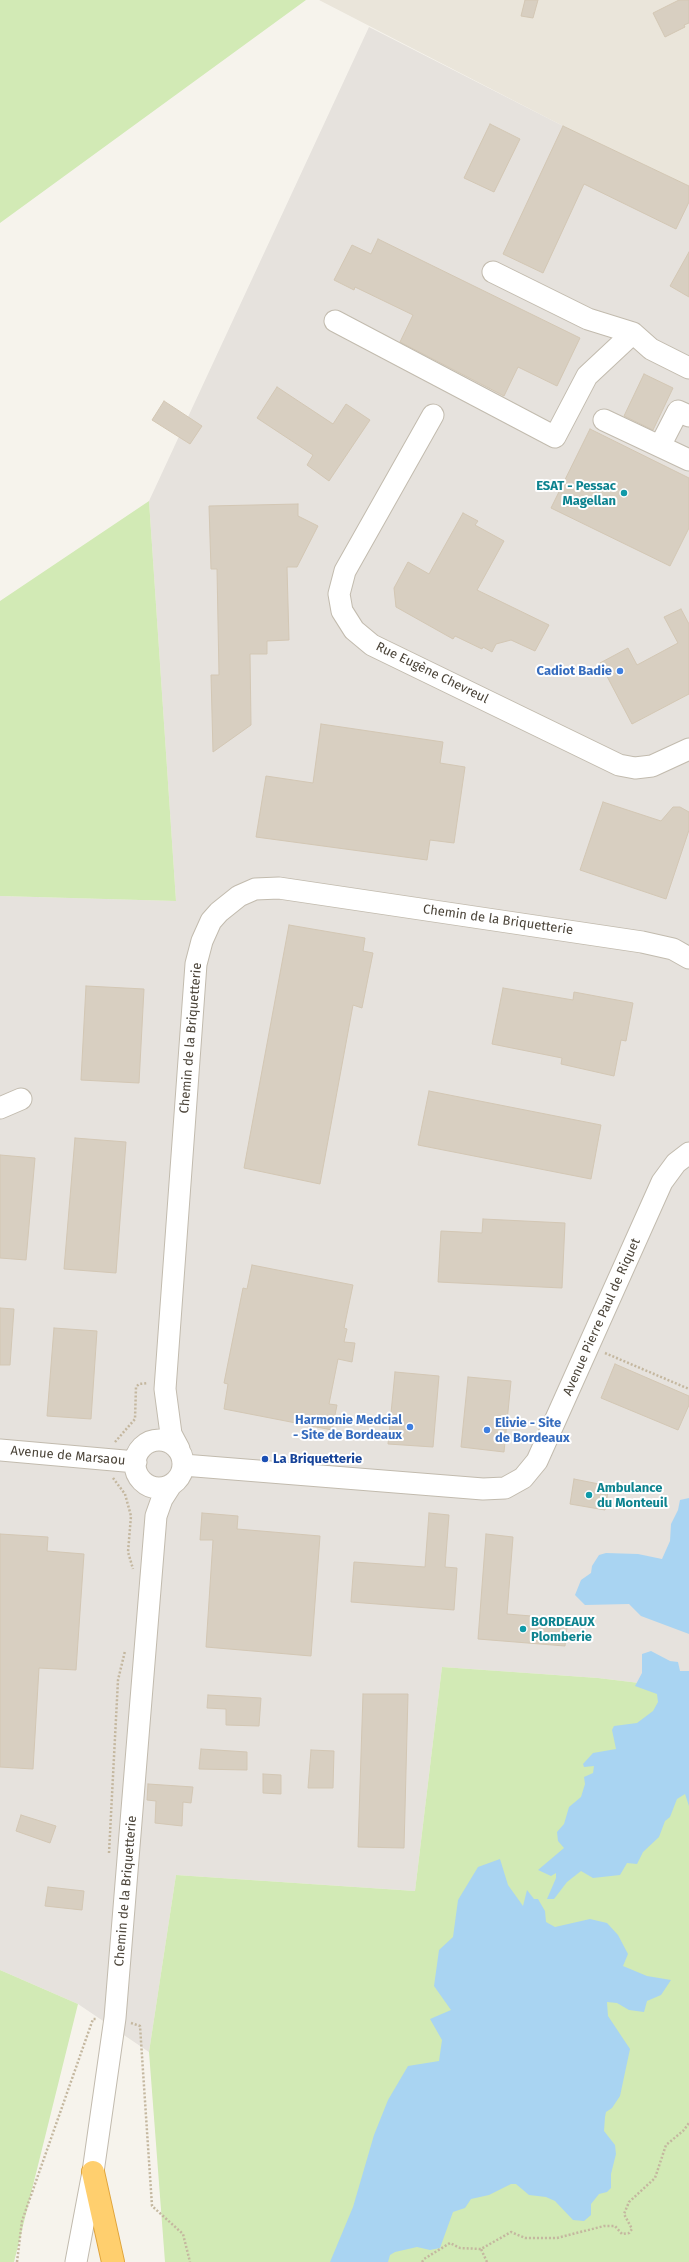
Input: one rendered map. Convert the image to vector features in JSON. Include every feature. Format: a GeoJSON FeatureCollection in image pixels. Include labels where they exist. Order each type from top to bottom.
{"type":"FeatureCollection","features":[{"type":"Feature","properties":{"kind":"highway"},"geometry":{"type":"LineString","coordinates":[[93,2172],[113,2262]]}},
{"type":"Feature","properties":{"kind":"street"},"geometry":{"type":"LineString","coordinates":[[493,272],[588,319],[633,333],[651,349],[689,368]]}},
{"type":"Feature","properties":{"kind":"street"},"geometry":{"type":"LineString","coordinates":[[335,321],[555,437],[587,376],[633,333]]}},
{"type":"Feature","properties":{"kind":"street"},"geometry":{"type":"LineString","coordinates":[[660,446],[678,411],[689,416]]}},
{"type":"Feature","properties":{"kind":"street","name":"Rue Eugène Chevreul"},"geometry":{"type":"LineString","coordinates":[[433,415],[345,571],[339,594],[342,611],[354,630],[372,645],[619,765],[636,768],[652,766],[689,749]]}},
{"type":"Feature","properties":{"kind":"street"},"geometry":{"type":"LineString","coordinates":[[604,420],[689,460]]}},
{"type":"Feature","properties":{"kind":"street","name":"Chemin de la Briquetterie"},"geometry":{"type":"LineString","coordinates":[[76,2262],[93,2172],[115,2018],[156,1516],[162,1499],[171,1485],[177,1480],[181,1457],[171,1434],[165,1389],[196,964],[202,942],[211,921],[229,902],[255,890],[279,888],[642,942],[673,949],[689,958]]}},
{"type":"Feature","properties":{"kind":"street"},"geometry":{"type":"LineString","coordinates":[[0,1108],[21,1099]]}},
{"type":"Feature","properties":{"kind":"street","name":"Avenue Pierre Paul de Riquet"},"geometry":{"type":"LineString","coordinates":[[181,1457],[483,1489],[505,1488],[523,1478],[537,1461],[662,1182],[676,1163],[689,1153]]}},
{"type":"Feature","properties":{"kind":"street","name":"Chemin de la Briquetterie"},"geometry":{"type":"LineString","coordinates":[[156,1516],[141,1462],[165,1389]]}},
{"type":"Feature","properties":{"kind":"street"},"geometry":{"type":"LineString","coordinates":[[171,1485],[156,1487],[141,1462],[159,1440],[166,1441],[181,1457]]}},
{"type":"Feature","properties":{"kind":"street","name":"Avenue de Marsaou"},"geometry":{"type":"LineString","coordinates":[[0,1450],[141,1462]]}},
{"type":"Feature","properties":{"kind":"path"},"geometry":{"type":"LineString","coordinates":[[588,1347],[689,1389]]}},
{"type":"Feature","properties":{"kind":"path"},"geometry":{"type":"LineString","coordinates":[[17,2262],[22,2221],[93,2019],[115,2018],[140,2026],[152,2206],[183,2234],[190,2262]]}},
{"type":"Feature","properties":{"kind":"path"},"geometry":{"type":"LineString","coordinates":[[422,2262],[424,2259],[450,2243],[460,2248],[481,2249],[511,2232],[525,2238],[557,2238],[604,2226],[615,2226],[622,2234],[629,2233],[632,2229],[624,2214],[628,2202],[655,2178],[666,2145],[683,2131],[689,2122]]}},
{"type":"Feature","properties":{"kind":"path"},"geometry":{"type":"LineString","coordinates":[[481,2249],[488,2262]]}},
{"type":"Feature","properties":{"kind":"shaded area"},"geometry":{"type":"Polygon","coordinates":[[[319,0],[689,0],[689,186],[563,126],[319,0]]]}},
{"type":"Feature","properties":{"kind":"shaded area"},"geometry":{"type":"Polygon","coordinates":[[[369,27],[563,126],[689,186],[689,1689],[598,1678],[442,1667],[415,1891],[176,1875],[149,2052],[78,2004],[0,1970],[0,896],[176,901],[149,501],[369,27]]]}},
{"type":"Feature","properties":{"kind":"green space"},"geometry":{"type":"Polygon","coordinates":[[[0,0],[306,0],[0,223],[0,0]]]}},
{"type":"Feature","properties":{"kind":"green space"},"geometry":{"type":"Polygon","coordinates":[[[149,501],[176,901],[0,896],[0,601],[149,501]]]}},
{"type":"Feature","properties":{"kind":"green space"},"geometry":{"type":"Polygon","coordinates":[[[442,1667],[598,1678],[689,1689],[689,2262],[165,2262],[149,2052],[176,1875],[415,1891],[442,1667]]]}},
{"type":"Feature","properties":{"kind":"green space"},"geometry":{"type":"Polygon","coordinates":[[[0,1970],[78,2004],[14,2262],[0,2262],[0,1970]]]}},
{"type":"Feature","properties":{"kind":"water"},"geometry":{"type":"Polygon","coordinates":[[[689,1498],[689,1634],[641,1616],[629,1604],[585,1605],[575,1595],[581,1580],[591,1573],[592,1566],[599,1555],[606,1553],[638,1554],[662,1559],[670,1541],[671,1524],[678,1510],[680,1500],[689,1498]]]}},
{"type":"Feature","properties":{"kind":"water"},"geometry":{"type":"Polygon","coordinates":[[[651,1651],[670,1661],[678,1662],[680,1671],[689,1671],[689,1806],[685,1794],[677,1799],[670,1817],[665,1821],[659,1837],[643,1852],[637,1864],[627,1863],[620,1875],[593,1878],[581,1871],[567,1882],[554,1899],[547,1899],[556,1878],[556,1873],[551,1876],[538,1870],[564,1848],[558,1841],[557,1832],[564,1824],[569,1807],[581,1797],[585,1784],[584,1777],[593,1773],[594,1766],[584,1767],[583,1764],[593,1753],[616,1749],[612,1730],[614,1726],[637,1723],[653,1711],[658,1702],[657,1694],[635,1686],[642,1673],[642,1654],[651,1651]]]}},
{"type":"Feature","properties":{"kind":"water"},"geometry":{"type":"Polygon","coordinates":[[[500,1859],[508,1885],[523,1906],[527,1890],[534,1899],[538,1899],[545,1911],[546,1922],[555,1927],[590,1919],[607,1923],[618,1935],[628,1954],[623,1966],[647,1976],[671,1980],[661,1995],[647,2001],[644,2012],[629,2010],[617,2003],[607,2002],[608,2016],[630,2049],[620,2096],[612,2108],[606,2112],[605,2117],[604,2131],[615,2145],[616,2154],[611,2174],[611,2188],[607,2192],[599,2194],[591,2204],[591,2215],[584,2221],[573,2220],[555,2201],[546,2197],[529,2195],[516,2184],[511,2184],[489,2195],[471,2199],[465,2208],[453,2212],[440,2248],[430,2250],[417,2247],[395,2252],[390,2255],[388,2262],[330,2262],[353,2207],[374,2135],[388,2100],[408,2066],[439,2061],[442,2040],[430,2019],[451,2010],[434,1986],[439,1950],[453,1937],[458,1900],[478,1867],[500,1859]]]}},
{"type":"Feature","properties":{"kind":"building"},"geometry":{"type":"Polygon","coordinates":[[[525,0],[538,0],[533,18],[521,16],[525,0]]]}},
{"type":"Feature","properties":{"kind":"building"},"geometry":{"type":"Polygon","coordinates":[[[679,0],[689,0],[689,23],[684,25],[685,27],[665,37],[653,13],[679,0]]]}},
{"type":"Feature","properties":{"kind":"building"},"geometry":{"type":"Polygon","coordinates":[[[490,124],[520,139],[494,192],[464,178],[490,124]]]}},
{"type":"Feature","properties":{"kind":"building"},"geometry":{"type":"Polygon","coordinates":[[[563,126],[689,186],[689,202],[676,229],[584,184],[543,273],[503,254],[563,126]]]}},
{"type":"Feature","properties":{"kind":"building"},"geometry":{"type":"Polygon","coordinates":[[[378,239],[580,338],[557,386],[518,367],[504,396],[400,342],[413,315],[355,287],[354,290],[334,280],[352,245],[371,254],[378,239]]]}},
{"type":"Feature","properties":{"kind":"building"},"geometry":{"type":"Polygon","coordinates":[[[689,252],[689,297],[670,286],[689,252]]]}},
{"type":"Feature","properties":{"kind":"building"},"geometry":{"type":"Polygon","coordinates":[[[644,374],[673,388],[653,430],[624,416],[644,374]]]}},
{"type":"Feature","properties":{"kind":"building"},"geometry":{"type":"Polygon","coordinates":[[[277,387],[333,424],[346,404],[370,420],[329,481],[307,465],[313,455],[257,418],[277,387]]]}},
{"type":"Feature","properties":{"kind":"building"},"geometry":{"type":"Polygon","coordinates":[[[164,401],[202,426],[190,444],[152,420],[164,401]]]}},
{"type":"Feature","properties":{"kind":"building","name":"ESAT - Pessac Magellan"},"geometry":{"type":"Polygon","coordinates":[[[590,429],[689,478],[689,528],[670,566],[551,508],[590,429]]]}},
{"type":"Feature","properties":{"kind":"building"},"geometry":{"type":"Polygon","coordinates":[[[298,504],[298,516],[318,526],[297,567],[287,567],[289,640],[267,641],[267,654],[250,654],[251,725],[213,752],[211,675],[219,675],[217,569],[211,569],[209,506],[298,504]]]}},
{"type":"Feature","properties":{"kind":"building"},"geometry":{"type":"Polygon","coordinates":[[[463,513],[478,521],[475,525],[504,541],[477,590],[549,625],[535,651],[511,640],[496,644],[492,652],[483,647],[482,649],[455,636],[453,639],[396,607],[394,588],[408,562],[429,574],[463,513]]]}},
{"type":"Feature","properties":{"kind":"building"},"geometry":{"type":"Polygon","coordinates":[[[681,609],[689,624],[689,694],[632,724],[600,663],[628,648],[637,665],[678,643],[664,617],[681,609]]]}},
{"type":"Feature","properties":{"kind":"building"},"geometry":{"type":"Polygon","coordinates":[[[321,724],[443,742],[440,763],[465,767],[454,843],[430,840],[427,860],[256,837],[266,776],[313,783],[321,724]]]}},
{"type":"Feature","properties":{"kind":"building"},"geometry":{"type":"Polygon","coordinates":[[[603,802],[661,821],[673,807],[680,807],[689,812],[689,830],[666,899],[580,870],[603,802]]]}},
{"type":"Feature","properties":{"kind":"building"},"geometry":{"type":"Polygon","coordinates":[[[289,925],[365,938],[363,951],[373,953],[362,1008],[353,1005],[320,1184],[244,1168],[289,925]]]}},
{"type":"Feature","properties":{"kind":"building"},"geometry":{"type":"Polygon","coordinates":[[[86,986],[144,989],[139,1083],[81,1080],[86,986]]]}},
{"type":"Feature","properties":{"kind":"building"},"geometry":{"type":"Polygon","coordinates":[[[503,988],[573,1000],[574,992],[633,1003],[626,1041],[621,1040],[614,1076],[561,1064],[562,1058],[492,1044],[503,988]]]}},
{"type":"Feature","properties":{"kind":"building"},"geometry":{"type":"Polygon","coordinates":[[[429,1091],[601,1125],[591,1179],[418,1145],[429,1091]]]}},
{"type":"Feature","properties":{"kind":"building"},"geometry":{"type":"Polygon","coordinates":[[[75,1138],[126,1142],[116,1273],[64,1269],[75,1138]]]}},
{"type":"Feature","properties":{"kind":"building"},"geometry":{"type":"Polygon","coordinates":[[[0,1155],[35,1158],[26,1260],[0,1258],[0,1155]]]}},
{"type":"Feature","properties":{"kind":"building"},"geometry":{"type":"Polygon","coordinates":[[[483,1219],[565,1223],[562,1288],[438,1282],[441,1231],[482,1233],[483,1219]]]}},
{"type":"Feature","properties":{"kind":"building"},"geometry":{"type":"Polygon","coordinates":[[[252,1265],[353,1285],[344,1328],[347,1329],[344,1342],[355,1343],[352,1362],[338,1359],[329,1404],[337,1405],[332,1430],[224,1409],[228,1384],[224,1383],[243,1288],[247,1289],[252,1265]]]}},
{"type":"Feature","properties":{"kind":"building"},"geometry":{"type":"Polygon","coordinates":[[[0,1308],[14,1309],[10,1365],[0,1365],[0,1308]]]}},
{"type":"Feature","properties":{"kind":"building"},"geometry":{"type":"Polygon","coordinates":[[[54,1328],[97,1331],[91,1419],[47,1416],[54,1328]]]}},
{"type":"Feature","properties":{"kind":"building"},"geometry":{"type":"Polygon","coordinates":[[[615,1364],[689,1396],[689,1405],[678,1430],[601,1398],[615,1364]]]}},
{"type":"Feature","properties":{"kind":"building"},"geometry":{"type":"Polygon","coordinates":[[[395,1372],[439,1376],[433,1447],[388,1444],[395,1372]]]}},
{"type":"Feature","properties":{"kind":"building"},"geometry":{"type":"Polygon","coordinates":[[[468,1377],[511,1381],[504,1452],[461,1447],[468,1377]]]}},
{"type":"Feature","properties":{"kind":"building","name":"Ambulance du Monteuil"},"geometry":{"type":"Polygon","coordinates":[[[574,1479],[609,1486],[605,1510],[570,1504],[574,1479]]]}},
{"type":"Feature","properties":{"kind":"building"},"geometry":{"type":"Polygon","coordinates":[[[202,1513],[238,1516],[237,1529],[320,1536],[311,1656],[206,1647],[213,1540],[200,1540],[202,1513]]]}},
{"type":"Feature","properties":{"kind":"building"},"geometry":{"type":"Polygon","coordinates":[[[429,1513],[449,1515],[445,1567],[457,1568],[454,1610],[351,1602],[354,1562],[425,1567],[429,1513]]]}},
{"type":"Feature","properties":{"kind":"building"},"geometry":{"type":"Polygon","coordinates":[[[0,1534],[48,1537],[47,1551],[84,1554],[76,1670],[39,1668],[33,1769],[0,1767],[0,1534]]]}},
{"type":"Feature","properties":{"kind":"building"},"geometry":{"type":"Polygon","coordinates":[[[486,1534],[513,1537],[507,1614],[568,1619],[565,1646],[478,1639],[486,1534]]]}},
{"type":"Feature","properties":{"kind":"building"},"geometry":{"type":"Polygon","coordinates":[[[363,1694],[408,1694],[404,1848],[358,1847],[363,1694]]]}},
{"type":"Feature","properties":{"kind":"building"},"geometry":{"type":"Polygon","coordinates":[[[208,1695],[261,1698],[259,1726],[226,1725],[226,1709],[207,1708],[208,1695]]]}},
{"type":"Feature","properties":{"kind":"building"},"geometry":{"type":"Polygon","coordinates":[[[201,1749],[247,1752],[247,1770],[199,1769],[201,1749]]]}},
{"type":"Feature","properties":{"kind":"building"},"geometry":{"type":"Polygon","coordinates":[[[311,1750],[334,1751],[333,1788],[308,1788],[311,1750]]]}},
{"type":"Feature","properties":{"kind":"building"},"geometry":{"type":"Polygon","coordinates":[[[263,1774],[281,1775],[281,1794],[263,1793],[263,1774]]]}},
{"type":"Feature","properties":{"kind":"building"},"geometry":{"type":"Polygon","coordinates":[[[148,1784],[193,1787],[191,1803],[183,1802],[182,1826],[155,1823],[156,1801],[147,1800],[148,1784]]]}},
{"type":"Feature","properties":{"kind":"building"},"geometry":{"type":"Polygon","coordinates":[[[21,1815],[56,1826],[50,1843],[16,1831],[21,1815]]]}},
{"type":"Feature","properties":{"kind":"building"},"geometry":{"type":"Polygon","coordinates":[[[48,1887],[84,1891],[82,1910],[45,1906],[48,1887]]]}},
{"type":"Feature","properties":{"kind":"place","name":"ESAT - Pessac Magellan"},"geometry":{"type":"Point","coordinates":[624,493]}},
{"type":"Feature","properties":{"kind":"place","name":"Cadiot Badie"},"geometry":{"type":"Point","coordinates":[620,671]}},
{"type":"Feature","properties":{"kind":"place","name":"Harmonie Medcial - Site de Bordeaux"},"geometry":{"type":"Point","coordinates":[410,1427]}},
{"type":"Feature","properties":{"kind":"place","name":"Elivie - Site de Bordeaux"},"geometry":{"type":"Point","coordinates":[487,1430]}},
{"type":"Feature","properties":{"kind":"place","name":"La Briquetterie"},"geometry":{"type":"Point","coordinates":[265,1459]}},
{"type":"Feature","properties":{"kind":"place","name":"Ambulance du Monteuil"},"geometry":{"type":"Point","coordinates":[589,1495]}},
{"type":"Feature","properties":{"kind":"place","name":"BORDEAUX Plomberie"},"geometry":{"type":"Point","coordinates":[523,1629]}}]}
